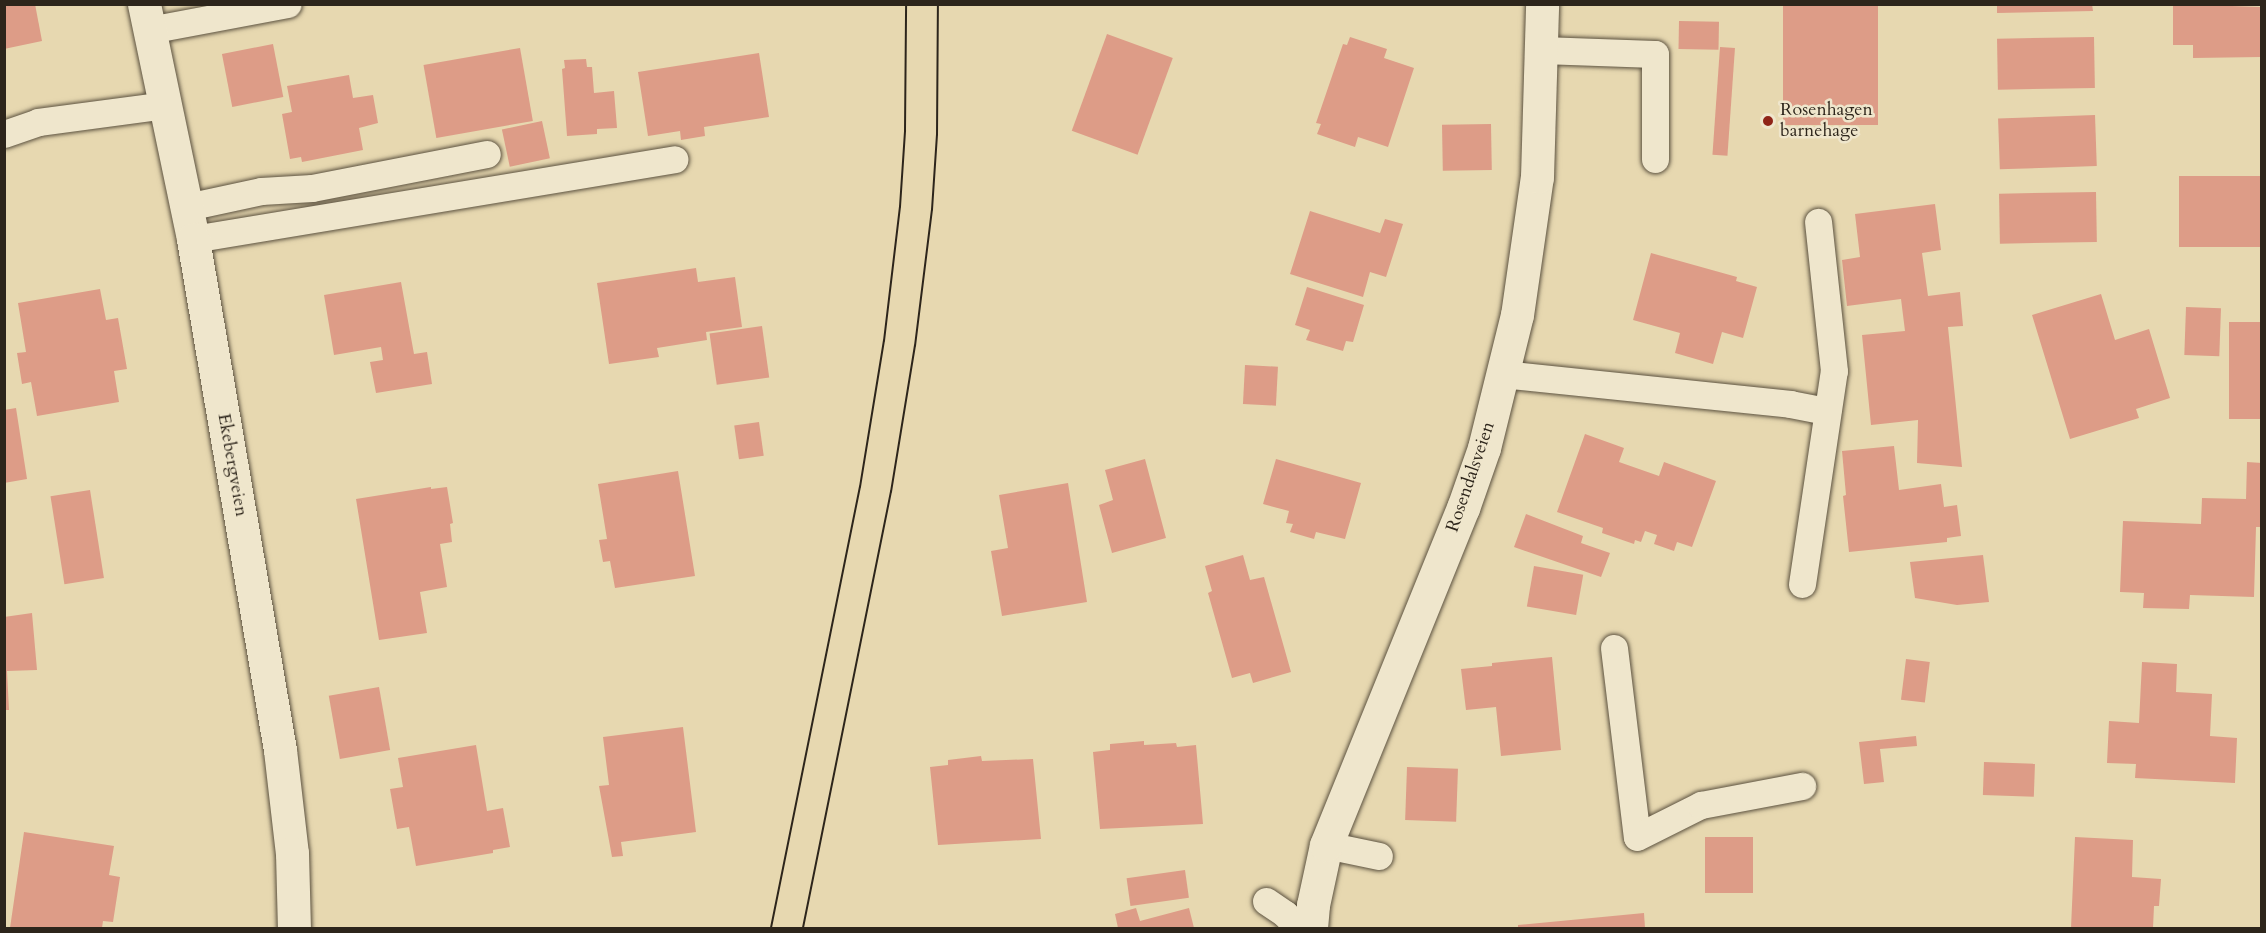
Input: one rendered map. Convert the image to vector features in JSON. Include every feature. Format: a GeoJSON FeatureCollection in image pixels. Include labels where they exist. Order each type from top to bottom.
{"type":"FeatureCollection","features":[{"type":"Feature","properties":{"kind":"street","name":"Rosendalsveien"},"geometry":{"type":"LineString","coordinates":[[1311,928],[1313,905],[1326,845],[1463,508],[1484,448],[1516,315],[1537,177],[1542,4]]}},
{"type":"Feature","properties":{"kind":"street","name":"Ekebergveien"},"geometry":{"type":"LineString","coordinates":[[147,17],[193,239],[280,750],[291,841],[294,928]]}},
{"type":"Feature","properties":{"kind":"lane"},"geometry":{"type":"LineString","coordinates":[[147,17],[288,4]]}},
{"type":"Feature","properties":{"kind":"lane"},"geometry":{"type":"LineString","coordinates":[[1541,50],[1655,54],[1655,159]]}},
{"type":"Feature","properties":{"kind":"lane"},"geometry":{"type":"LineString","coordinates":[[4,134],[38,122],[165,105]]}},
{"type":"Feature","properties":{"kind":"lane"},"geometry":{"type":"LineString","coordinates":[[187,207],[261,192],[312,188],[390,175],[488,154]]}},
{"type":"Feature","properties":{"kind":"lane"},"geometry":{"type":"LineString","coordinates":[[193,239],[674,159]]}},
{"type":"Feature","properties":{"kind":"lane"},"geometry":{"type":"LineString","coordinates":[[1802,584],[1834,371],[1818,222]]}},
{"type":"Feature","properties":{"kind":"lane"},"geometry":{"type":"LineString","coordinates":[[1502,374],[1790,404],[1827,411]]}},
{"type":"Feature","properties":{"kind":"lane"},"geometry":{"type":"LineString","coordinates":[[1614,648],[1637,837],[1701,805],[1802,786]]}},
{"type":"Feature","properties":{"kind":"lane"},"geometry":{"type":"LineString","coordinates":[[1326,845],[1379,856]]}},
{"type":"Feature","properties":{"kind":"lane"},"geometry":{"type":"LineString","coordinates":[[1266,901],[1285,914],[1298,928]]}},
{"type":"Feature","properties":{"kind":"building"},"geometry":{"type":"Polygon","coordinates":[[[4,4],[35,4],[42,41],[4,49],[4,4]]]}},
{"type":"Feature","properties":{"kind":"building"},"geometry":{"type":"Polygon","coordinates":[[[1783,4],[1878,4],[1878,125],[1783,125],[1783,4]]]}},
{"type":"Feature","properties":{"kind":"building"},"geometry":{"type":"Polygon","coordinates":[[[1997,4],[2092,4],[2093,11],[1997,13],[1997,4]]]}},
{"type":"Feature","properties":{"kind":"building"},"geometry":{"type":"Polygon","coordinates":[[[2173,4],[2261,7],[2261,57],[2193,58],[2193,45],[2173,45],[2173,4]]]}},
{"type":"Feature","properties":{"kind":"building"},"geometry":{"type":"Polygon","coordinates":[[[1679,21],[1719,22],[1719,50],[1679,49],[1679,21]]]}},
{"type":"Feature","properties":{"kind":"building"},"geometry":{"type":"Polygon","coordinates":[[[1107,34],[1173,58],[1138,155],[1072,131],[1107,34]]]}},
{"type":"Feature","properties":{"kind":"building"},"geometry":{"type":"Polygon","coordinates":[[[1350,37],[1387,49],[1384,58],[1414,68],[1388,147],[1358,137],[1355,147],[1317,134],[1321,124],[1316,123],[1343,44],[1347,45],[1350,37]]]}},
{"type":"Feature","properties":{"kind":"building"},"geometry":{"type":"Polygon","coordinates":[[[2094,37],[2095,88],[1998,90],[1997,39],[2094,37]]]}},
{"type":"Feature","properties":{"kind":"building"},"geometry":{"type":"Polygon","coordinates":[[[273,44],[283,97],[232,107],[222,54],[273,44]]]}},
{"type":"Feature","properties":{"kind":"building"},"geometry":{"type":"Polygon","coordinates":[[[1720,47],[1735,48],[1727,156],[1712,155],[1720,47]]]}},
{"type":"Feature","properties":{"kind":"building"},"geometry":{"type":"Polygon","coordinates":[[[520,48],[533,121],[436,138],[423,65],[520,48]]]}},
{"type":"Feature","properties":{"kind":"building"},"geometry":{"type":"Polygon","coordinates":[[[759,53],[769,117],[704,127],[705,136],[681,140],[680,131],[648,136],[638,72],[759,53]]]}},
{"type":"Feature","properties":{"kind":"building"},"geometry":{"type":"Polygon","coordinates":[[[586,59],[587,67],[592,67],[594,93],[614,91],[617,128],[597,129],[597,134],[567,136],[562,69],[565,68],[564,60],[586,59]]]}},
{"type":"Feature","properties":{"kind":"building"},"geometry":{"type":"Polygon","coordinates":[[[349,75],[353,98],[373,95],[378,123],[359,128],[363,150],[302,162],[301,157],[290,159],[282,114],[292,112],[287,86],[349,75]]]}},
{"type":"Feature","properties":{"kind":"building"},"geometry":{"type":"Polygon","coordinates":[[[2095,115],[2097,166],[2000,169],[1998,118],[2095,115]]]}},
{"type":"Feature","properties":{"kind":"building"},"geometry":{"type":"Polygon","coordinates":[[[542,121],[550,158],[510,167],[502,130],[542,121]]]}},
{"type":"Feature","properties":{"kind":"building"},"geometry":{"type":"Polygon","coordinates":[[[1491,124],[1492,170],[1443,171],[1442,125],[1491,124]]]}},
{"type":"Feature","properties":{"kind":"building"},"geometry":{"type":"Polygon","coordinates":[[[2179,176],[2262,176],[2262,247],[2179,247],[2179,176]]]}},
{"type":"Feature","properties":{"kind":"building"},"geometry":{"type":"Polygon","coordinates":[[[2096,192],[2097,242],[2000,244],[1999,194],[2096,192]]]}},
{"type":"Feature","properties":{"kind":"building"},"geometry":{"type":"Polygon","coordinates":[[[1935,204],[1941,250],[1922,253],[1928,296],[1960,292],[1963,326],[1948,327],[1962,467],[1917,463],[1918,420],[1871,425],[1862,335],[1905,331],[1901,299],[1847,306],[1842,260],[1860,257],[1855,214],[1935,204]]]}},
{"type":"Feature","properties":{"kind":"building"},"geometry":{"type":"Polygon","coordinates":[[[1310,211],[1380,233],[1385,219],[1403,224],[1386,277],[1370,272],[1363,297],[1290,274],[1310,211]]]}},
{"type":"Feature","properties":{"kind":"building"},"geometry":{"type":"Polygon","coordinates":[[[1651,253],[1737,277],[1736,281],[1757,287],[1743,338],[1722,332],[1713,364],[1675,353],[1680,333],[1633,320],[1651,253]]]}},
{"type":"Feature","properties":{"kind":"building"},"geometry":{"type":"Polygon","coordinates":[[[696,268],[698,282],[735,277],[742,327],[706,332],[707,340],[657,348],[659,357],[609,364],[597,283],[696,268]]]}},
{"type":"Feature","properties":{"kind":"building"},"geometry":{"type":"Polygon","coordinates":[[[401,282],[414,354],[427,352],[432,384],[376,393],[370,362],[383,360],[381,347],[334,355],[324,295],[401,282]]]}},
{"type":"Feature","properties":{"kind":"building"},"geometry":{"type":"Polygon","coordinates":[[[1307,287],[1364,305],[1353,342],[1346,341],[1343,351],[1306,340],[1310,330],[1295,325],[1307,287]]]}},
{"type":"Feature","properties":{"kind":"building"},"geometry":{"type":"Polygon","coordinates":[[[100,289],[106,320],[118,318],[127,369],[114,371],[119,402],[37,416],[31,382],[22,384],[17,353],[26,352],[18,303],[100,289]]]}},
{"type":"Feature","properties":{"kind":"building"},"geometry":{"type":"Polygon","coordinates":[[[2101,294],[2115,340],[2149,329],[2170,398],[2136,409],[2139,418],[2070,439],[2032,315],[2101,294]]]}},
{"type":"Feature","properties":{"kind":"building"},"geometry":{"type":"Polygon","coordinates":[[[2186,307],[2221,308],[2219,356],[2184,355],[2186,307]]]}},
{"type":"Feature","properties":{"kind":"building"},"geometry":{"type":"Polygon","coordinates":[[[2229,322],[2262,322],[2262,419],[2229,419],[2229,322]]]}},
{"type":"Feature","properties":{"kind":"building"},"geometry":{"type":"Polygon","coordinates":[[[762,326],[769,377],[717,385],[710,333],[762,326]]]}},
{"type":"Feature","properties":{"kind":"building"},"geometry":{"type":"Polygon","coordinates":[[[1245,365],[1278,367],[1276,406],[1243,404],[1245,365]]]}},
{"type":"Feature","properties":{"kind":"building"},"geometry":{"type":"Polygon","coordinates":[[[16,408],[27,479],[4,483],[4,410],[16,408]]]}},
{"type":"Feature","properties":{"kind":"building"},"geometry":{"type":"Polygon","coordinates":[[[759,422],[764,456],[739,459],[734,425],[759,422]]]}},
{"type":"Feature","properties":{"kind":"building"},"geometry":{"type":"Polygon","coordinates":[[[1585,434],[1624,448],[1619,462],[1659,476],[1664,462],[1716,481],[1692,547],[1677,542],[1674,551],[1654,544],[1657,535],[1645,531],[1641,542],[1635,540],[1634,544],[1602,533],[1603,528],[1557,512],[1585,434]]]}},
{"type":"Feature","properties":{"kind":"building"},"geometry":{"type":"Polygon","coordinates":[[[1894,446],[1899,490],[1941,484],[1944,507],[1957,505],[1961,536],[1947,538],[1947,542],[1849,552],[1843,496],[1846,495],[1842,451],[1894,446]]]}},
{"type":"Feature","properties":{"kind":"building"},"geometry":{"type":"Polygon","coordinates":[[[1145,459],[1166,538],[1112,553],[1099,505],[1113,500],[1105,470],[1145,459]]]}},
{"type":"Feature","properties":{"kind":"building"},"geometry":{"type":"Polygon","coordinates":[[[1276,459],[1361,483],[1345,539],[1316,532],[1314,539],[1290,532],[1293,524],[1286,523],[1289,511],[1263,504],[1276,459]]]}},
{"type":"Feature","properties":{"kind":"building"},"geometry":{"type":"Polygon","coordinates":[[[2247,462],[2262,463],[2262,527],[2256,527],[2254,597],[2190,595],[2189,609],[2143,608],[2144,593],[2120,592],[2123,521],[2201,524],[2202,498],[2246,499],[2247,462]]]}},
{"type":"Feature","properties":{"kind":"building"},"geometry":{"type":"Polygon","coordinates":[[[678,471],[695,576],[615,588],[610,561],[603,562],[599,540],[607,539],[598,484],[678,471]]]}},
{"type":"Feature","properties":{"kind":"building"},"geometry":{"type":"Polygon","coordinates":[[[1068,483],[1087,602],[1002,616],[991,551],[1008,548],[999,495],[1068,483]]]}},
{"type":"Feature","properties":{"kind":"building"},"geometry":{"type":"Polygon","coordinates":[[[431,487],[431,489],[447,487],[453,523],[450,524],[452,542],[440,544],[447,587],[420,592],[427,633],[379,640],[356,499],[431,487]]]}},
{"type":"Feature","properties":{"kind":"building"},"geometry":{"type":"Polygon","coordinates":[[[90,490],[104,578],[64,584],[50,496],[90,490]]]}},
{"type":"Feature","properties":{"kind":"building"},"geometry":{"type":"Polygon","coordinates":[[[1526,514],[1583,536],[1581,543],[1610,553],[1601,577],[1514,547],[1526,514]]]}},
{"type":"Feature","properties":{"kind":"building"},"geometry":{"type":"Polygon","coordinates":[[[1243,555],[1250,580],[1264,577],[1291,672],[1253,683],[1250,673],[1232,678],[1208,593],[1212,591],[1205,566],[1243,555]]]}},
{"type":"Feature","properties":{"kind":"building"},"geometry":{"type":"Polygon","coordinates":[[[1983,555],[1989,602],[1957,605],[1915,598],[1910,562],[1983,555]]]}},
{"type":"Feature","properties":{"kind":"building"},"geometry":{"type":"Polygon","coordinates":[[[1534,566],[1583,575],[1576,615],[1527,606],[1534,566]]]}},
{"type":"Feature","properties":{"kind":"building"},"geometry":{"type":"Polygon","coordinates":[[[32,613],[37,670],[7,671],[9,710],[4,710],[4,617],[32,613]]]}},
{"type":"Feature","properties":{"kind":"building"},"geometry":{"type":"Polygon","coordinates":[[[1552,657],[1561,750],[1501,756],[1496,707],[1466,710],[1461,669],[1492,666],[1492,663],[1552,657]]]}},
{"type":"Feature","properties":{"kind":"building"},"geometry":{"type":"Polygon","coordinates":[[[1906,659],[1930,662],[1925,703],[1901,700],[1906,659]]]}},
{"type":"Feature","properties":{"kind":"building"},"geometry":{"type":"Polygon","coordinates":[[[2142,662],[2177,664],[2176,692],[2212,694],[2210,736],[2237,738],[2235,783],[2135,778],[2136,764],[2107,763],[2109,721],[2139,723],[2142,662]]]}},
{"type":"Feature","properties":{"kind":"building"},"geometry":{"type":"Polygon","coordinates":[[[379,687],[390,750],[340,759],[329,696],[379,687]]]}},
{"type":"Feature","properties":{"kind":"building"},"geometry":{"type":"Polygon","coordinates":[[[683,727],[696,832],[621,842],[623,856],[612,857],[599,786],[609,785],[603,737],[683,727]]]}},
{"type":"Feature","properties":{"kind":"building"},"geometry":{"type":"Polygon","coordinates":[[[1916,736],[1917,746],[1880,749],[1884,782],[1864,784],[1859,742],[1916,736]]]}},
{"type":"Feature","properties":{"kind":"building"},"geometry":{"type":"Polygon","coordinates":[[[1144,741],[1144,745],[1176,743],[1177,747],[1196,745],[1203,824],[1100,829],[1093,752],[1110,750],[1110,744],[1144,741]]]}},
{"type":"Feature","properties":{"kind":"building"},"geometry":{"type":"Polygon","coordinates":[[[476,745],[487,811],[503,808],[510,847],[493,850],[493,853],[416,866],[409,827],[397,829],[390,789],[403,787],[398,758],[476,745]]]}},
{"type":"Feature","properties":{"kind":"building"},"geometry":{"type":"Polygon","coordinates":[[[981,756],[982,761],[1033,759],[1041,839],[938,845],[930,767],[948,765],[948,760],[981,756]]]}},
{"type":"Feature","properties":{"kind":"building"},"geometry":{"type":"Polygon","coordinates":[[[1984,762],[2035,764],[2034,797],[1983,795],[1984,762]]]}},
{"type":"Feature","properties":{"kind":"building"},"geometry":{"type":"Polygon","coordinates":[[[1407,767],[1458,769],[1456,822],[1405,820],[1407,767]]]}},
{"type":"Feature","properties":{"kind":"building"},"geometry":{"type":"Polygon","coordinates":[[[24,832],[114,846],[109,875],[120,877],[113,922],[103,921],[102,928],[10,928],[24,832]]]}},
{"type":"Feature","properties":{"kind":"building"},"geometry":{"type":"Polygon","coordinates":[[[1705,837],[1753,837],[1753,893],[1705,893],[1705,837]]]}},
{"type":"Feature","properties":{"kind":"building"},"geometry":{"type":"Polygon","coordinates":[[[2075,837],[2133,840],[2132,877],[2161,879],[2159,906],[2154,906],[2153,928],[2071,928],[2075,837]]]}},
{"type":"Feature","properties":{"kind":"building"},"geometry":{"type":"Polygon","coordinates":[[[1185,870],[1189,898],[1130,906],[1127,878],[1185,870]]]}},
{"type":"Feature","properties":{"kind":"building"},"geometry":{"type":"Polygon","coordinates":[[[1136,908],[1140,921],[1189,908],[1194,928],[1118,928],[1115,914],[1136,908]]]}},
{"type":"Feature","properties":{"kind":"building"},"geometry":{"type":"Polygon","coordinates":[[[1644,913],[1645,928],[1518,928],[1518,925],[1644,913]]]}},
{"type":"Feature","properties":{"kind":"tram line"},"geometry":{"type":"LineString","coordinates":[[771,928],[860,487],[884,341],[900,207],[905,131],[906,4]]}},
{"type":"Feature","properties":{"kind":"tram line"},"geometry":{"type":"LineString","coordinates":[[803,928],[891,492],[915,346],[932,210],[937,135],[938,4]]}},
{"type":"Feature","properties":{"kind":"place","name":"Rosenhagen barnehage"},"geometry":{"type":"Point","coordinates":[1768,121]}}]}
